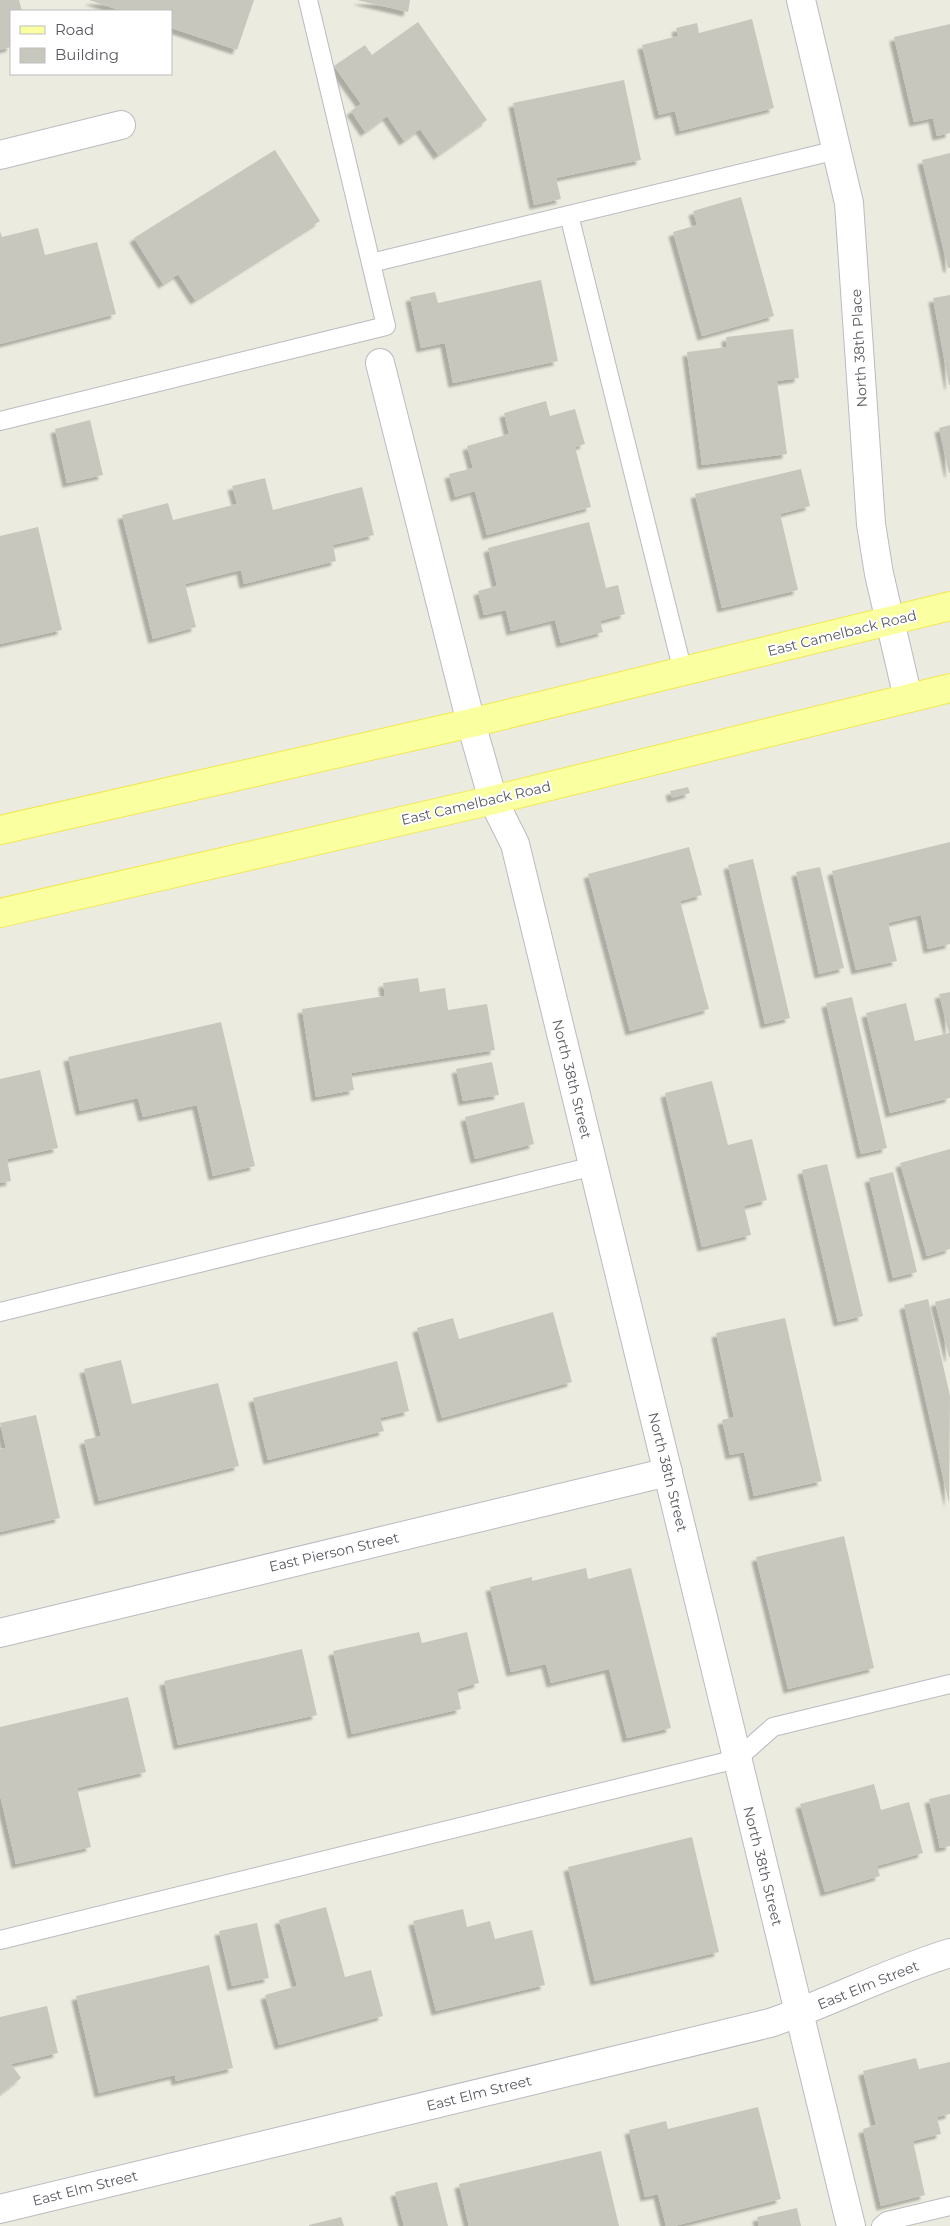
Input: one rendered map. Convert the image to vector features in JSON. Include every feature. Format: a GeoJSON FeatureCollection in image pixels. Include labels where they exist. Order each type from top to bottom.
{"type":"FeatureCollection","features":[{"type":"Feature","properties":{"kind":"main road","name":"East Camelback Road"},"geometry":{"type":"LineString","coordinates":[[0,830],[471,723],[950,606]]}},
{"type":"Feature","properties":{"kind":"main road","name":"East Camelback Road"},"geometry":{"type":"LineString","coordinates":[[0,913],[493,800],[950,688]]}},
{"type":"Feature","properties":{"kind":"street","name":"North 38th Place"},"geometry":{"type":"LineString","coordinates":[[801,0],[849,203],[870,524],[908,698]]}},
{"type":"Feature","properties":{"kind":"street"},"geometry":{"type":"LineString","coordinates":[[0,155],[121,126]]}},
{"type":"Feature","properties":{"kind":"street"},"geometry":{"type":"LineString","coordinates":[[380,363],[471,723]]}},
{"type":"Feature","properties":{"kind":"street","name":"North 38th Street"},"geometry":{"type":"LineString","coordinates":[[471,723],[493,800],[511,831],[515,844],[851,2226]]}},
{"type":"Feature","properties":{"kind":"street","name":"East Pierson Street"},"geometry":{"type":"LineString","coordinates":[[0,1633],[668,1472]]}},
{"type":"Feature","properties":{"kind":"street","name":"East Elm Street"},"geometry":{"type":"LineString","coordinates":[[0,2209],[770,2023],[915,1964],[950,1954]]}},
{"type":"Feature","properties":{"kind":"lane"},"geometry":{"type":"LineString","coordinates":[[0,421],[386,326],[308,0]]}},
{"type":"Feature","properties":{"kind":"lane"},"geometry":{"type":"LineString","coordinates":[[371,263],[836,150]]}},
{"type":"Feature","properties":{"kind":"lane"},"geometry":{"type":"LineString","coordinates":[[569,215],[683,672]]}},
{"type":"Feature","properties":{"kind":"lane"},"geometry":{"type":"LineString","coordinates":[[0,1312],[594,1166]]}},
{"type":"Feature","properties":{"kind":"lane"},"geometry":{"type":"LineString","coordinates":[[0,1940],[737,1759],[773,1727],[950,1684]]}},
{"type":"Feature","properties":{"kind":"lane"},"geometry":{"type":"LineString","coordinates":[[881,2226],[887,2221],[950,2206]]}},
{"type":"Feature","properties":{"kind":"building"},"geometry":{"type":"Polygon","coordinates":[[[0,0],[19,0],[22,10],[10,10],[10,47],[0,50],[0,0]]]}},
{"type":"Feature","properties":{"kind":"building"},"geometry":{"type":"Polygon","coordinates":[[[89,0],[254,0],[237,50],[172,28],[172,10],[119,10],[89,0]]]}},
{"type":"Feature","properties":{"kind":"building"},"geometry":{"type":"Polygon","coordinates":[[[357,0],[410,0],[408,12],[357,0]]]}},
{"type":"Feature","properties":{"kind":"building"},"geometry":{"type":"Polygon","coordinates":[[[752,19],[774,108],[680,131],[675,111],[659,115],[642,45],[678,36],[676,28],[697,23],[699,33],[752,19]]]}},
{"type":"Feature","properties":{"kind":"building"},"geometry":{"type":"Polygon","coordinates":[[[418,22],[487,120],[438,155],[420,129],[404,141],[387,116],[365,132],[351,111],[361,104],[334,66],[365,45],[372,55],[418,22]]]}},
{"type":"Feature","properties":{"kind":"building"},"geometry":{"type":"Polygon","coordinates":[[[950,24],[950,133],[937,136],[933,118],[914,122],[894,37],[950,24]]]}},
{"type":"Feature","properties":{"kind":"building"},"geometry":{"type":"Polygon","coordinates":[[[624,80],[641,160],[556,178],[561,199],[534,205],[513,103],[624,80]]]}},
{"type":"Feature","properties":{"kind":"building"},"geometry":{"type":"Polygon","coordinates":[[[275,150],[320,221],[195,300],[178,274],[163,284],[134,238],[275,150]]]}},
{"type":"Feature","properties":{"kind":"building"},"geometry":{"type":"Polygon","coordinates":[[[950,153],[950,268],[948,268],[922,160],[950,153]]]}},
{"type":"Feature","properties":{"kind":"building"},"geometry":{"type":"Polygon","coordinates":[[[741,197],[774,316],[702,336],[673,232],[697,225],[693,211],[741,197]]]}},
{"type":"Feature","properties":{"kind":"building"},"geometry":{"type":"Polygon","coordinates":[[[38,228],[45,255],[97,242],[116,314],[0,344],[0,231],[2,237],[38,228]]]}},
{"type":"Feature","properties":{"kind":"building"},"geometry":{"type":"Polygon","coordinates":[[[541,280],[558,361],[453,383],[445,343],[421,348],[410,297],[435,292],[438,303],[541,280]]]}},
{"type":"Feature","properties":{"kind":"building"},"geometry":{"type":"Polygon","coordinates":[[[950,295],[950,385],[949,385],[933,298],[950,295]]]}},
{"type":"Feature","properties":{"kind":"building"},"geometry":{"type":"Polygon","coordinates":[[[793,329],[799,378],[777,381],[787,454],[702,465],[687,352],[727,347],[726,337],[793,329]]]}},
{"type":"Feature","properties":{"kind":"building"},"geometry":{"type":"Polygon","coordinates":[[[546,401],[550,416],[575,409],[585,444],[575,447],[591,507],[487,535],[475,491],[455,497],[449,474],[473,468],[467,446],[509,434],[504,413],[546,401]]]}},
{"type":"Feature","properties":{"kind":"building"},"geometry":{"type":"Polygon","coordinates":[[[90,420],[103,475],[67,483],[55,429],[90,420]]]}},
{"type":"Feature","properties":{"kind":"building"},"geometry":{"type":"Polygon","coordinates":[[[950,425],[950,473],[949,473],[939,428],[950,425]]]}},
{"type":"Feature","properties":{"kind":"building"},"geometry":{"type":"Polygon","coordinates":[[[801,469],[810,506],[780,514],[798,590],[722,608],[695,494],[801,469]]]}},
{"type":"Feature","properties":{"kind":"building"},"geometry":{"type":"Polygon","coordinates":[[[265,478],[273,510],[362,487],[374,535],[333,545],[336,561],[244,584],[241,570],[185,584],[196,627],[153,639],[122,515],[168,503],[173,520],[237,504],[232,486],[265,478]]]}},
{"type":"Feature","properties":{"kind":"building"},"geometry":{"type":"Polygon","coordinates":[[[589,522],[606,588],[618,585],[625,614],[600,621],[603,632],[561,643],[555,620],[511,631],[506,610],[484,615],[478,591],[497,586],[488,548],[589,522]]]}},
{"type":"Feature","properties":{"kind":"building"},"geometry":{"type":"Polygon","coordinates":[[[38,527],[62,630],[0,644],[0,536],[38,527]]]}},
{"type":"Feature","properties":{"kind":"building"},"geometry":{"type":"Polygon","coordinates":[[[688,787],[690,793],[672,798],[670,791],[688,787]]]}},
{"type":"Feature","properties":{"kind":"building"},"geometry":{"type":"Polygon","coordinates":[[[950,842],[950,944],[928,949],[921,915],[888,923],[897,961],[856,970],[832,871],[950,842]]]}},
{"type":"Feature","properties":{"kind":"building"},"geometry":{"type":"Polygon","coordinates":[[[689,847],[702,895],[680,901],[709,1009],[630,1031],[588,874],[689,847]]]}},
{"type":"Feature","properties":{"kind":"building"},"geometry":{"type":"Polygon","coordinates":[[[753,859],[790,1018],[765,1024],[728,865],[753,859]]]}},
{"type":"Feature","properties":{"kind":"building"},"geometry":{"type":"Polygon","coordinates":[[[820,867],[844,968],[819,974],[796,872],[820,867]]]}},
{"type":"Feature","properties":{"kind":"building"},"geometry":{"type":"Polygon","coordinates":[[[418,978],[420,992],[445,988],[448,1010],[487,1004],[495,1050],[351,1073],[354,1090],[316,1097],[302,1009],[385,996],[383,983],[418,978]]]}},
{"type":"Feature","properties":{"kind":"building"},"geometry":{"type":"Polygon","coordinates":[[[950,992],[950,1098],[890,1113],[866,1013],[906,1003],[915,1041],[949,1033],[939,994],[950,992]]]}},
{"type":"Feature","properties":{"kind":"building"},"geometry":{"type":"Polygon","coordinates":[[[852,997],[887,1148],[861,1154],[826,1003],[852,997]]]}},
{"type":"Feature","properties":{"kind":"building"},"geometry":{"type":"Polygon","coordinates":[[[221,1022],[255,1166],[213,1176],[197,1105],[143,1117],[138,1098],[80,1111],[68,1057],[221,1022]]]}},
{"type":"Feature","properties":{"kind":"building"},"geometry":{"type":"Polygon","coordinates":[[[492,1062],[499,1095],[463,1101],[456,1069],[492,1062]]]}},
{"type":"Feature","properties":{"kind":"building"},"geometry":{"type":"Polygon","coordinates":[[[40,1070],[58,1148],[7,1159],[11,1181],[0,1183],[0,1079],[40,1070]]]}},
{"type":"Feature","properties":{"kind":"building"},"geometry":{"type":"Polygon","coordinates":[[[712,1081],[728,1145],[752,1139],[767,1200],[744,1206],[751,1235],[702,1247],[665,1093],[712,1081]]]}},
{"type":"Feature","properties":{"kind":"building"},"geometry":{"type":"Polygon","coordinates":[[[524,1102],[534,1144],[475,1159],[465,1117],[524,1102]]]}},
{"type":"Feature","properties":{"kind":"building"},"geometry":{"type":"Polygon","coordinates":[[[950,1149],[950,1249],[927,1256],[900,1163],[950,1149]]]}},
{"type":"Feature","properties":{"kind":"building"},"geometry":{"type":"Polygon","coordinates":[[[827,1164],[863,1316],[838,1322],[802,1170],[827,1164]]]}},
{"type":"Feature","properties":{"kind":"building"},"geometry":{"type":"Polygon","coordinates":[[[893,1172],[917,1272],[893,1278],[869,1178],[893,1172]]]}},
{"type":"Feature","properties":{"kind":"building"},"geometry":{"type":"Polygon","coordinates":[[[950,1298],[950,1357],[949,1357],[935,1302],[950,1298]]]}},
{"type":"Feature","properties":{"kind":"building"},"geometry":{"type":"Polygon","coordinates":[[[928,1299],[950,1396],[949,1503],[904,1305],[928,1299]]]}},
{"type":"Feature","properties":{"kind":"building"},"geometry":{"type":"Polygon","coordinates":[[[553,1312],[572,1382],[442,1418],[417,1328],[453,1318],[459,1339],[553,1312]]]}},
{"type":"Feature","properties":{"kind":"building"},"geometry":{"type":"Polygon","coordinates":[[[785,1318],[822,1481],[754,1496],[744,1452],[730,1455],[722,1420],[734,1417],[716,1333],[785,1318]]]}},
{"type":"Feature","properties":{"kind":"building"},"geometry":{"type":"Polygon","coordinates":[[[121,1360],[132,1404],[218,1383],[239,1466],[99,1501],[84,1440],[101,1436],[84,1369],[121,1360]]]}},
{"type":"Feature","properties":{"kind":"building"},"geometry":{"type":"Polygon","coordinates":[[[397,1361],[409,1411],[380,1418],[384,1431],[268,1460],[253,1398],[397,1361]]]}},
{"type":"Feature","properties":{"kind":"building"},"geometry":{"type":"Polygon","coordinates":[[[36,1415],[60,1518],[0,1532],[0,1449],[6,1448],[0,1423],[36,1415]]]}},
{"type":"Feature","properties":{"kind":"building"},"geometry":{"type":"Polygon","coordinates":[[[844,1536],[874,1668],[788,1689],[756,1557],[844,1536]]]}},
{"type":"Feature","properties":{"kind":"building"},"geometry":{"type":"Polygon","coordinates":[[[586,1568],[588,1579],[631,1568],[671,1728],[627,1738],[609,1669],[551,1683],[546,1664],[511,1672],[490,1587],[532,1577],[532,1581],[586,1568]]]}},
{"type":"Feature","properties":{"kind":"building"},"geometry":{"type":"Polygon","coordinates":[[[419,1632],[422,1643],[467,1632],[479,1683],[457,1689],[461,1709],[352,1734],[333,1651],[419,1632]]]}},
{"type":"Feature","properties":{"kind":"building"},"geometry":{"type":"Polygon","coordinates":[[[302,1649],[317,1715],[178,1745],[164,1681],[302,1649]]]}},
{"type":"Feature","properties":{"kind":"building"},"geometry":{"type":"Polygon","coordinates":[[[128,1697],[146,1772],[77,1788],[91,1847],[16,1864],[0,1795],[0,1727],[128,1697]]]}},
{"type":"Feature","properties":{"kind":"building"},"geometry":{"type":"Polygon","coordinates":[[[874,1784],[881,1810],[909,1802],[923,1853],[877,1866],[880,1876],[825,1892],[800,1804],[874,1784]]]}},
{"type":"Feature","properties":{"kind":"building"},"geometry":{"type":"Polygon","coordinates":[[[950,1794],[950,1846],[940,1848],[929,1799],[950,1794]]]}},
{"type":"Feature","properties":{"kind":"building"},"geometry":{"type":"Polygon","coordinates":[[[692,1837],[719,1952],[595,1981],[568,1867],[692,1837]]]}},
{"type":"Feature","properties":{"kind":"building"},"geometry":{"type":"Polygon","coordinates":[[[326,1907],[345,1977],[371,1970],[383,2016],[279,2045],[265,1995],[297,1986],[279,1920],[326,1907]]]}},
{"type":"Feature","properties":{"kind":"building"},"geometry":{"type":"Polygon","coordinates":[[[463,1909],[467,1927],[490,1921],[495,1939],[532,1930],[545,1985],[436,2011],[413,1921],[463,1909]]]}},
{"type":"Feature","properties":{"kind":"building"},"geometry":{"type":"Polygon","coordinates":[[[257,1923],[269,1978],[232,1986],[219,1931],[257,1923]]]}},
{"type":"Feature","properties":{"kind":"building"},"geometry":{"type":"Polygon","coordinates":[[[209,1965],[233,2068],[176,2081],[175,2075],[99,2093],[76,1996],[209,1965]]]}},
{"type":"Feature","properties":{"kind":"building"},"geometry":{"type":"Polygon","coordinates":[[[47,2006],[58,2053],[11,2064],[21,2078],[0,2094],[0,2017],[47,2006]]]}},
{"type":"Feature","properties":{"kind":"building"},"geometry":{"type":"Polygon","coordinates":[[[916,2058],[919,2069],[950,2062],[950,2114],[937,2117],[941,2134],[913,2141],[925,2195],[881,2206],[863,2129],[876,2125],[863,2071],[916,2058]]]}},
{"type":"Feature","properties":{"kind":"building"},"geometry":{"type":"Polygon","coordinates":[[[758,2107],[781,2199],[674,2226],[666,2226],[658,2194],[645,2197],[629,2130],[666,2121],[668,2129],[758,2107]]]}},
{"type":"Feature","properties":{"kind":"building"},"geometry":{"type":"Polygon","coordinates":[[[601,2151],[619,2226],[469,2226],[459,2184],[601,2151]]]}},
{"type":"Feature","properties":{"kind":"building"},"geometry":{"type":"Polygon","coordinates":[[[437,2182],[448,2226],[404,2226],[395,2192],[437,2182]]]}},
{"type":"Feature","properties":{"kind":"building"},"geometry":{"type":"Polygon","coordinates":[[[797,2208],[801,2226],[759,2226],[757,2217],[797,2208]]]}},
{"type":"Feature","properties":{"kind":"building"},"geometry":{"type":"Polygon","coordinates":[[[341,2217],[344,2226],[309,2226],[309,2225],[341,2217]]]}}]}
